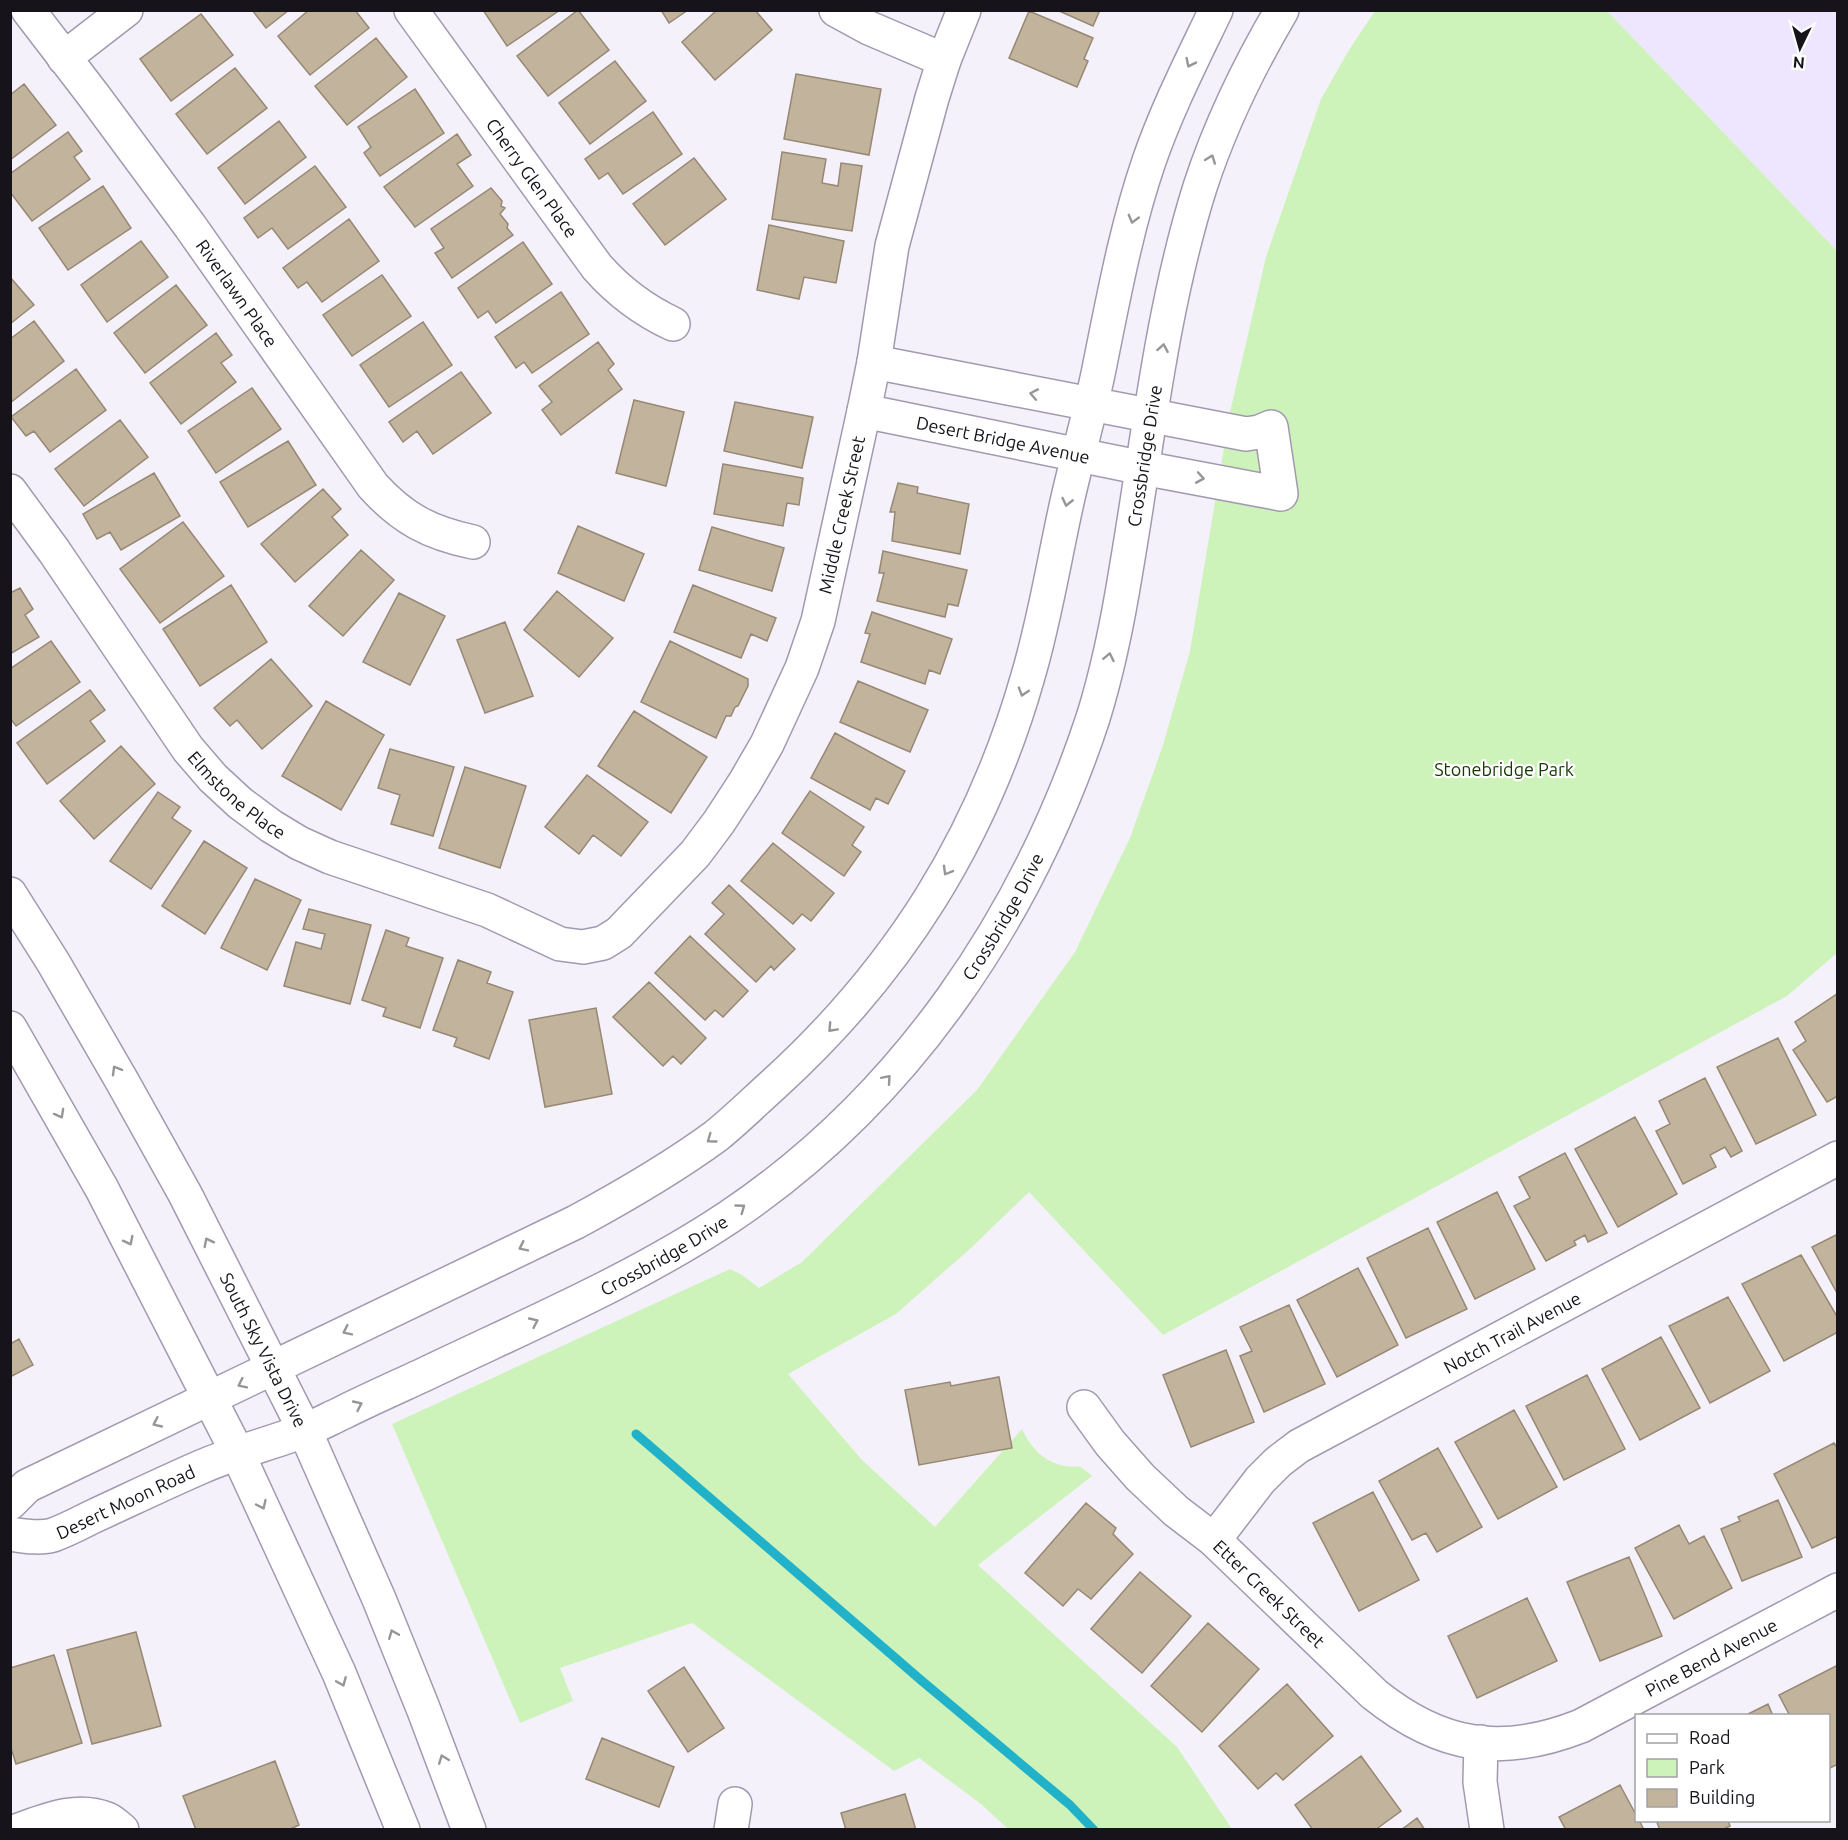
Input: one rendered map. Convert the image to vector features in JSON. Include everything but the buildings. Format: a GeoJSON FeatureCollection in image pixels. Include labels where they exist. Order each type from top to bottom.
{"type":"FeatureCollection","features":[{"type":"Feature","properties":{"kind":"street","name":"Riverlawn Place"},"geometry":{"type":"LineString","coordinates":[[28,10],[190,226],[373,486],[388,503],[425,528],[448,537],[473,542]]}},
{"type":"Feature","properties":{"kind":"street"},"geometry":{"type":"LineString","coordinates":[[64,58],[126,10]]}},
{"type":"Feature","properties":{"kind":"street","name":"Cherry Glen Place"},"geometry":{"type":"LineString","coordinates":[[411,10],[597,267],[624,295],[674,324]]}},
{"type":"Feature","properties":{"kind":"street"},"geometry":{"type":"LineString","coordinates":[[836,10],[869,28],[944,60]]}},
{"type":"Feature","properties":{"kind":"street","name":"Middle Creek Street"},"geometry":{"type":"LineString","coordinates":[[583,947],[603,943],[619,933],[696,854],[745,782],[767,744],[802,668],[818,621],[864,411],[892,246],[929,109],[944,60],[964,10]]}},
{"type":"Feature","properties":{"kind":"street"},"geometry":{"type":"LineString","coordinates":[[10,1503],[27,1486],[273,1369],[627,1195],[719,1133],[801,1060],[834,1026],[902,943],[931,898],[977,817],[1014,723],[1029,674],[1125,249],[1148,163],[1178,88],[1216,10]]}},
{"type":"Feature","properties":{"kind":"street","name":"Crossbridge Drive"},"geometry":{"type":"LineString","coordinates":[[237,1452],[305,1431],[563,1308],[679,1248],[730,1216],[782,1178],[876,1092],[909,1055],[970,973],[1009,912],[1038,854],[1076,767],[1094,714],[1106,671],[1126,572],[1150,417],[1174,290],[1201,187],[1220,134],[1240,90],[1282,10]]}},
{"type":"Feature","properties":{"kind":"street"},"geometry":{"type":"LineString","coordinates":[[874,362],[1150,417]]}},
{"type":"Feature","properties":{"kind":"street","name":"Desert Bridge Avenue"},"geometry":{"type":"LineString","coordinates":[[864,411],[1281,494],[1271,427],[1246,434],[1150,417]]}},
{"type":"Feature","properties":{"kind":"street","name":"Elmstone Place"},"geometry":{"type":"LineString","coordinates":[[10,491],[54,551],[188,749],[213,778],[240,803],[270,826],[330,857],[487,910],[560,944],[583,947]]}},
{"type":"Feature","properties":{"kind":"street","name":"South Sky Vista Drive"},"geometry":{"type":"LineString","coordinates":[[10,894],[53,962],[134,1101],[185,1194],[305,1431],[379,1599],[469,1830]]}},
{"type":"Feature","properties":{"kind":"street"},"geometry":{"type":"LineString","coordinates":[[10,1028],[102,1189],[237,1452],[339,1673],[403,1830]]}},
{"type":"Feature","properties":{"kind":"street","name":"Notch Trail Avenue"},"geometry":{"type":"LineString","coordinates":[[1214,1540],[1260,1480],[1299,1446],[1838,1158]]}},
{"type":"Feature","properties":{"kind":"street","name":"Etter Creek Street"},"geometry":{"type":"LineString","coordinates":[[1084,1407],[1110,1443],[1140,1477],[1214,1540],[1374,1694],[1417,1724],[1442,1734],[1481,1742]]}},
{"type":"Feature","properties":{"kind":"street","name":"Desert Moon Road"},"geometry":{"type":"LineString","coordinates":[[10,1534],[47,1538],[237,1452]]}},
{"type":"Feature","properties":{"kind":"street","name":"Pine Bend Avenue"},"geometry":{"type":"LineString","coordinates":[[1481,1742],[1526,1743],[1554,1737],[1581,1726],[1838,1590]]}},
{"type":"Feature","properties":{"kind":"street"},"geometry":{"type":"LineString","coordinates":[[1481,1742],[1480,1782],[1487,1830]]}},
{"type":"Feature","properties":{"kind":"street"},"geometry":{"type":"LineString","coordinates":[[19,1830],[63,1815],[86,1814],[115,1824]]}},
{"type":"Feature","properties":{"kind":"shaded area"},"geometry":{"type":"Polygon","coordinates":[[[1607,11],[1837,11],[1837,251],[1607,11]]]}},
{"type":"Feature","properties":{"kind":"green space","name":"Stonebridge Park"},"geometry":{"type":"Polygon","coordinates":[[[1375,11],[1607,11],[1837,251],[1837,953],[1787,996],[1163,1335],[1029,1192],[972,1247],[896,1314],[788,1374],[862,1460],[935,1527],[1022,1429],[1034,1448],[1045,1458],[1057,1464],[1080,1467],[1092,1476],[978,1565],[1177,1747],[1232,1829],[1008,1829],[981,1804],[919,1758],[894,1771],[692,1623],[560,1668],[573,1701],[520,1723],[392,1424],[730,1269],[759,1288],[802,1262],[977,1090],[1075,952],[1130,838],[1163,745],[1190,651],[1230,412],[1266,257],[1321,99],[1375,11]]]}},
{"type":"Feature","properties":{"kind":"waterway"},"geometry":{"type":"LineString","coordinates":[[636,1434],[922,1681],[1070,1805],[1094,1830]]}}]}
